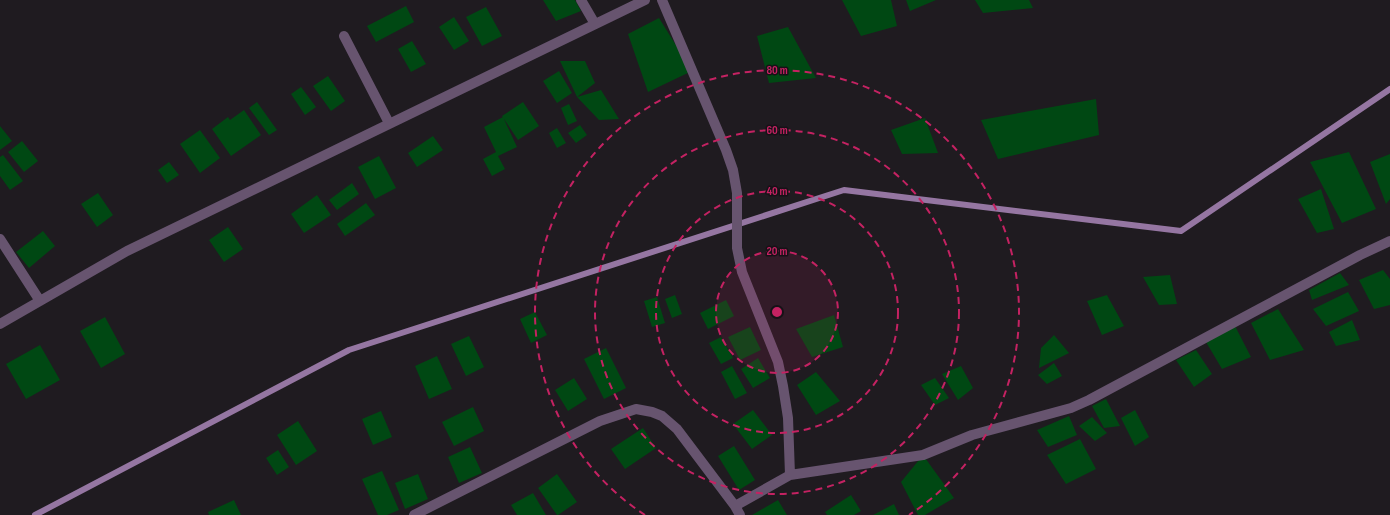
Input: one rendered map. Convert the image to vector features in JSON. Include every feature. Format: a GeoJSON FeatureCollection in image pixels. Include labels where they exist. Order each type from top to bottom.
{"type":"FeatureCollection","features":[{"type":"Feature","properties":{"kind":"street"},"geometry":{"type":"LineString","coordinates":[[581,0],[596,24]]}},
{"type":"Feature","properties":{"kind":"street"},"geometry":{"type":"LineString","coordinates":[[0,324],[127,251],[645,0]]}},
{"type":"Feature","properties":{"kind":"street"},"geometry":{"type":"LineString","coordinates":[[662,0],[726,150],[733,170],[737,192],[737,248],[742,272],[748,290],[778,362],[788,418],[790,475]]}},
{"type":"Feature","properties":{"kind":"street"},"geometry":{"type":"LineString","coordinates":[[344,36],[389,123]]}},
{"type":"Feature","properties":{"kind":"street"},"geometry":{"type":"LineString","coordinates":[[0,239],[40,301]]}},
{"type":"Feature","properties":{"kind":"street"},"geometry":{"type":"LineString","coordinates":[[414,515],[600,421],[636,410],[652,412],[662,416],[677,429],[738,510],[790,475],[923,454],[989,429],[1071,408],[1089,400],[1360,255],[1390,241]]}},
{"type":"Feature","properties":{"kind":"building"},"geometry":{"type":"Polygon","coordinates":[[[543,0],[575,0],[581,11],[556,21],[543,0]]]}},
{"type":"Feature","properties":{"kind":"building"},"geometry":{"type":"Polygon","coordinates":[[[842,0],[891,0],[897,26],[861,36],[842,0]]]}},
{"type":"Feature","properties":{"kind":"building"},"geometry":{"type":"Polygon","coordinates":[[[906,0],[936,0],[910,11],[906,0]]]}},
{"type":"Feature","properties":{"kind":"building"},"geometry":{"type":"Polygon","coordinates":[[[975,0],[1029,0],[1033,8],[983,13],[975,0]]]}},
{"type":"Feature","properties":{"kind":"building"},"geometry":{"type":"Polygon","coordinates":[[[406,6],[414,22],[376,42],[367,26],[406,6]]]}},
{"type":"Feature","properties":{"kind":"building"},"geometry":{"type":"Polygon","coordinates":[[[486,7],[502,36],[482,46],[466,17],[486,7]]]}},
{"type":"Feature","properties":{"kind":"building"},"geometry":{"type":"Polygon","coordinates":[[[454,17],[469,41],[454,50],[439,27],[454,17]]]}},
{"type":"Feature","properties":{"kind":"building"},"geometry":{"type":"Polygon","coordinates":[[[659,18],[692,71],[648,92],[628,34],[659,18]]]}},
{"type":"Feature","properties":{"kind":"building"},"geometry":{"type":"Polygon","coordinates":[[[788,27],[816,78],[769,83],[757,36],[788,27]]]}},
{"type":"Feature","properties":{"kind":"building"},"geometry":{"type":"Polygon","coordinates":[[[412,41],[426,64],[411,72],[398,49],[412,41]]]}},
{"type":"Feature","properties":{"kind":"building"},"geometry":{"type":"Polygon","coordinates":[[[560,61],[585,61],[595,83],[577,97],[560,61]]]}},
{"type":"Feature","properties":{"kind":"building"},"geometry":{"type":"Polygon","coordinates":[[[559,71],[572,93],[557,103],[543,81],[559,71]]]}},
{"type":"Feature","properties":{"kind":"building"},"geometry":{"type":"Polygon","coordinates":[[[328,76],[345,101],[331,111],[313,86],[328,76]]]}},
{"type":"Feature","properties":{"kind":"building"},"geometry":{"type":"Polygon","coordinates":[[[301,87],[316,107],[305,115],[291,94],[301,87]]]}},
{"type":"Feature","properties":{"kind":"building"},"geometry":{"type":"Polygon","coordinates":[[[601,90],[619,119],[599,120],[577,97],[601,90]]]}},
{"type":"Feature","properties":{"kind":"building"},"geometry":{"type":"Polygon","coordinates":[[[1096,99],[1099,135],[998,159],[981,120],[1096,99]]]}},
{"type":"Feature","properties":{"kind":"building"},"geometry":{"type":"Polygon","coordinates":[[[257,102],[277,130],[269,135],[249,108],[257,102]]]}},
{"type":"Feature","properties":{"kind":"building"},"geometry":{"type":"Polygon","coordinates":[[[523,102],[539,126],[518,140],[502,116],[523,102]]]}},
{"type":"Feature","properties":{"kind":"building"},"geometry":{"type":"Polygon","coordinates":[[[569,104],[577,121],[568,125],[561,108],[569,104]]]}},
{"type":"Feature","properties":{"kind":"building"},"geometry":{"type":"Polygon","coordinates":[[[244,110],[261,135],[231,156],[212,129],[228,117],[230,120],[244,110]]]}},
{"type":"Feature","properties":{"kind":"building"},"geometry":{"type":"Polygon","coordinates":[[[503,117],[517,147],[498,156],[505,169],[492,176],[483,159],[496,152],[484,127],[503,117]]]}},
{"type":"Feature","properties":{"kind":"building"},"geometry":{"type":"Polygon","coordinates":[[[925,118],[938,153],[902,154],[891,130],[925,118]]]}},
{"type":"Feature","properties":{"kind":"building"},"geometry":{"type":"Polygon","coordinates":[[[580,125],[587,135],[576,143],[568,133],[580,125]]]}},
{"type":"Feature","properties":{"kind":"building"},"geometry":{"type":"Polygon","coordinates":[[[0,126],[12,141],[0,150],[0,126]]]}},
{"type":"Feature","properties":{"kind":"building"},"geometry":{"type":"Polygon","coordinates":[[[557,128],[566,143],[557,148],[549,133],[557,128]]]}},
{"type":"Feature","properties":{"kind":"building"},"geometry":{"type":"Polygon","coordinates":[[[200,130],[220,158],[200,173],[180,144],[200,130]]]}},
{"type":"Feature","properties":{"kind":"building"},"geometry":{"type":"Polygon","coordinates":[[[433,136],[443,150],[417,167],[408,153],[433,136]]]}},
{"type":"Feature","properties":{"kind":"building"},"geometry":{"type":"Polygon","coordinates":[[[22,141],[38,161],[24,172],[8,152],[22,141]]]}},
{"type":"Feature","properties":{"kind":"building"},"geometry":{"type":"Polygon","coordinates":[[[1349,152],[1376,209],[1342,223],[1310,162],[1349,152]]]}},
{"type":"Feature","properties":{"kind":"building"},"geometry":{"type":"Polygon","coordinates":[[[1390,154],[1390,199],[1386,204],[1370,162],[1390,154]]]}},
{"type":"Feature","properties":{"kind":"building"},"geometry":{"type":"Polygon","coordinates":[[[3,155],[23,181],[10,190],[0,176],[0,157],[3,155]]]}},
{"type":"Feature","properties":{"kind":"building"},"geometry":{"type":"Polygon","coordinates":[[[379,156],[396,188],[375,199],[358,167],[379,156]]]}},
{"type":"Feature","properties":{"kind":"building"},"geometry":{"type":"Polygon","coordinates":[[[169,162],[179,175],[167,183],[158,170],[169,162]]]}},
{"type":"Feature","properties":{"kind":"building"},"geometry":{"type":"Polygon","coordinates":[[[352,183],[359,194],[337,210],[329,200],[352,183]]]}},
{"type":"Feature","properties":{"kind":"building"},"geometry":{"type":"Polygon","coordinates":[[[1321,189],[1334,229],[1317,233],[1298,199],[1321,189]]]}},
{"type":"Feature","properties":{"kind":"building"},"geometry":{"type":"Polygon","coordinates":[[[98,193],[113,215],[97,227],[81,204],[98,193]]]}},
{"type":"Feature","properties":{"kind":"building"},"geometry":{"type":"Polygon","coordinates":[[[317,195],[331,215],[304,233],[291,214],[317,195]]]}},
{"type":"Feature","properties":{"kind":"building"},"geometry":{"type":"Polygon","coordinates":[[[366,203],[375,215],[345,236],[337,224],[366,203]]]}},
{"type":"Feature","properties":{"kind":"building"},"geometry":{"type":"Polygon","coordinates":[[[228,227],[243,249],[224,262],[209,240],[228,227]]]}},
{"type":"Feature","properties":{"kind":"building"},"geometry":{"type":"Polygon","coordinates":[[[43,231],[55,246],[29,268],[16,252],[43,231]]]}},
{"type":"Feature","properties":{"kind":"building"},"geometry":{"type":"Polygon","coordinates":[[[1383,270],[1390,279],[1390,305],[1374,309],[1359,280],[1383,270]]]}},
{"type":"Feature","properties":{"kind":"building"},"geometry":{"type":"Polygon","coordinates":[[[1340,273],[1349,285],[1312,300],[1309,290],[1340,273]]]}},
{"type":"Feature","properties":{"kind":"building"},"geometry":{"type":"Polygon","coordinates":[[[1170,275],[1177,304],[1159,305],[1143,277],[1170,275]]]}},
{"type":"Feature","properties":{"kind":"building"},"geometry":{"type":"Polygon","coordinates":[[[1348,292],[1359,311],[1326,326],[1313,309],[1348,292]]]}},
{"type":"Feature","properties":{"kind":"building"},"geometry":{"type":"Polygon","coordinates":[[[675,295],[682,314],[672,318],[665,299],[675,295]]]}},
{"type":"Feature","properties":{"kind":"building"},"geometry":{"type":"Polygon","coordinates":[[[1107,295],[1124,326],[1102,335],[1087,301],[1107,295]]]}},
{"type":"Feature","properties":{"kind":"building"},"geometry":{"type":"Polygon","coordinates":[[[657,297],[665,323],[652,327],[644,301],[657,297]]]}},
{"type":"Feature","properties":{"kind":"building"},"geometry":{"type":"Polygon","coordinates":[[[726,300],[734,316],[708,329],[700,313],[726,300]]]}},
{"type":"Feature","properties":{"kind":"building"},"geometry":{"type":"Polygon","coordinates":[[[1278,309],[1304,350],[1270,360],[1251,323],[1278,309]]]}},
{"type":"Feature","properties":{"kind":"building"},"geometry":{"type":"Polygon","coordinates":[[[535,312],[547,335],[531,343],[520,319],[535,312]]]}},
{"type":"Feature","properties":{"kind":"building"},"geometry":{"type":"Polygon","coordinates":[[[834,315],[843,347],[812,357],[796,329],[834,315]]]}},
{"type":"Feature","properties":{"kind":"building"},"geometry":{"type":"Polygon","coordinates":[[[105,317],[125,354],[101,368],[80,331],[105,317]]]}},
{"type":"Feature","properties":{"kind":"building"},"geometry":{"type":"Polygon","coordinates":[[[1352,320],[1360,340],[1336,346],[1329,332],[1352,320]]]}},
{"type":"Feature","properties":{"kind":"building"},"geometry":{"type":"Polygon","coordinates":[[[1235,326],[1251,357],[1222,369],[1206,342],[1235,326]]]}},
{"type":"Feature","properties":{"kind":"building"},"geometry":{"type":"Polygon","coordinates":[[[750,327],[761,350],[740,360],[728,337],[750,327]]]}},
{"type":"Feature","properties":{"kind":"building"},"geometry":{"type":"Polygon","coordinates":[[[1054,335],[1069,353],[1039,368],[1041,348],[1054,335]]]}},
{"type":"Feature","properties":{"kind":"building"},"geometry":{"type":"Polygon","coordinates":[[[469,336],[484,367],[466,376],[451,344],[469,336]]]}},
{"type":"Feature","properties":{"kind":"building"},"geometry":{"type":"Polygon","coordinates":[[[721,337],[733,358],[721,364],[709,343],[721,337]]]}},
{"type":"Feature","properties":{"kind":"building"},"geometry":{"type":"Polygon","coordinates":[[[40,345],[60,380],[26,399],[6,364],[40,345]]]}},
{"type":"Feature","properties":{"kind":"building"},"geometry":{"type":"Polygon","coordinates":[[[606,348],[626,388],[604,399],[584,359],[606,348]]]}},
{"type":"Feature","properties":{"kind":"building"},"geometry":{"type":"Polygon","coordinates":[[[1196,350],[1212,374],[1194,387],[1176,360],[1196,350]]]}},
{"type":"Feature","properties":{"kind":"building"},"geometry":{"type":"Polygon","coordinates":[[[437,356],[452,389],[429,399],[415,366],[437,356]]]}},
{"type":"Feature","properties":{"kind":"building"},"geometry":{"type":"Polygon","coordinates":[[[758,358],[770,378],[753,388],[741,369],[758,358]]]}},
{"type":"Feature","properties":{"kind":"building"},"geometry":{"type":"Polygon","coordinates":[[[1054,363],[1062,376],[1047,384],[1038,375],[1054,363]]]}},
{"type":"Feature","properties":{"kind":"building"},"geometry":{"type":"Polygon","coordinates":[[[732,366],[747,393],[735,399],[721,372],[732,366]]]}},
{"type":"Feature","properties":{"kind":"building"},"geometry":{"type":"Polygon","coordinates":[[[961,366],[973,388],[958,400],[942,374],[961,366]]]}},
{"type":"Feature","properties":{"kind":"building"},"geometry":{"type":"Polygon","coordinates":[[[816,372],[840,401],[816,415],[797,385],[816,372]]]}},
{"type":"Feature","properties":{"kind":"building"},"geometry":{"type":"Polygon","coordinates":[[[574,378],[587,399],[568,411],[555,390],[574,378]]]}},
{"type":"Feature","properties":{"kind":"building"},"geometry":{"type":"Polygon","coordinates":[[[935,378],[949,398],[935,405],[921,385],[935,378]]]}},
{"type":"Feature","properties":{"kind":"building"},"geometry":{"type":"Polygon","coordinates":[[[1106,399],[1120,426],[1104,428],[1092,406],[1106,399]]]}},
{"type":"Feature","properties":{"kind":"building"},"geometry":{"type":"Polygon","coordinates":[[[473,407],[484,431],[454,446],[442,422],[473,407]]]}},
{"type":"Feature","properties":{"kind":"building"},"geometry":{"type":"Polygon","coordinates":[[[753,410],[772,435],[752,449],[733,424],[753,410]]]}},
{"type":"Feature","properties":{"kind":"building"},"geometry":{"type":"Polygon","coordinates":[[[1135,410],[1149,437],[1135,446],[1121,418],[1135,410]]]}},
{"type":"Feature","properties":{"kind":"building"},"geometry":{"type":"Polygon","coordinates":[[[381,411],[392,437],[373,445],[362,419],[381,411]]]}},
{"type":"Feature","properties":{"kind":"building"},"geometry":{"type":"Polygon","coordinates":[[[1069,416],[1077,435],[1048,447],[1037,430],[1069,416]]]}},
{"type":"Feature","properties":{"kind":"building"},"geometry":{"type":"Polygon","coordinates":[[[1092,417],[1107,433],[1095,441],[1079,426],[1092,417]]]}},
{"type":"Feature","properties":{"kind":"building"},"geometry":{"type":"Polygon","coordinates":[[[298,421],[317,451],[296,465],[277,435],[298,421]]]}},
{"type":"Feature","properties":{"kind":"building"},"geometry":{"type":"Polygon","coordinates":[[[643,428],[656,448],[625,469],[611,449],[643,428]]]}},
{"type":"Feature","properties":{"kind":"building"},"geometry":{"type":"Polygon","coordinates":[[[1080,439],[1096,469],[1066,484],[1047,455],[1080,439]]]}},
{"type":"Feature","properties":{"kind":"building"},"geometry":{"type":"Polygon","coordinates":[[[734,446],[755,480],[739,490],[718,456],[734,446]]]}},
{"type":"Feature","properties":{"kind":"building"},"geometry":{"type":"Polygon","coordinates":[[[470,447],[482,473],[459,483],[448,457],[470,447]]]}},
{"type":"Feature","properties":{"kind":"building"},"geometry":{"type":"Polygon","coordinates":[[[278,450],[289,467],[277,475],[266,458],[278,450]]]}},
{"type":"Feature","properties":{"kind":"building"},"geometry":{"type":"Polygon","coordinates":[[[923,455],[954,498],[925,515],[918,515],[901,482],[923,455]]]}},
{"type":"Feature","properties":{"kind":"building"},"geometry":{"type":"Polygon","coordinates":[[[382,471],[399,510],[387,515],[378,515],[362,479],[382,471]]]}},
{"type":"Feature","properties":{"kind":"building"},"geometry":{"type":"Polygon","coordinates":[[[418,474],[428,499],[405,509],[395,483],[418,474]]]}},
{"type":"Feature","properties":{"kind":"building"},"geometry":{"type":"Polygon","coordinates":[[[557,474],[577,502],[558,515],[538,488],[557,474]]]}},
{"type":"Feature","properties":{"kind":"building"},"geometry":{"type":"Polygon","coordinates":[[[533,493],[546,515],[517,515],[511,505],[533,493]]]}},
{"type":"Feature","properties":{"kind":"building"},"geometry":{"type":"Polygon","coordinates":[[[851,495],[861,511],[854,515],[827,515],[825,512],[851,495]]]}},
{"type":"Feature","properties":{"kind":"building"},"geometry":{"type":"Polygon","coordinates":[[[234,500],[241,515],[209,515],[208,512],[234,500]]]}},
{"type":"Feature","properties":{"kind":"building"},"geometry":{"type":"Polygon","coordinates":[[[778,500],[787,515],[752,515],[778,500]]]}},
{"type":"Feature","properties":{"kind":"building"},"geometry":{"type":"Polygon","coordinates":[[[894,504],[899,515],[873,515],[894,504]]]}},
{"type":"Feature","properties":{"kind":"waterway"},"geometry":{"type":"LineString","coordinates":[[35,515],[349,350],[844,190],[1181,231],[1390,89]]}}]}
